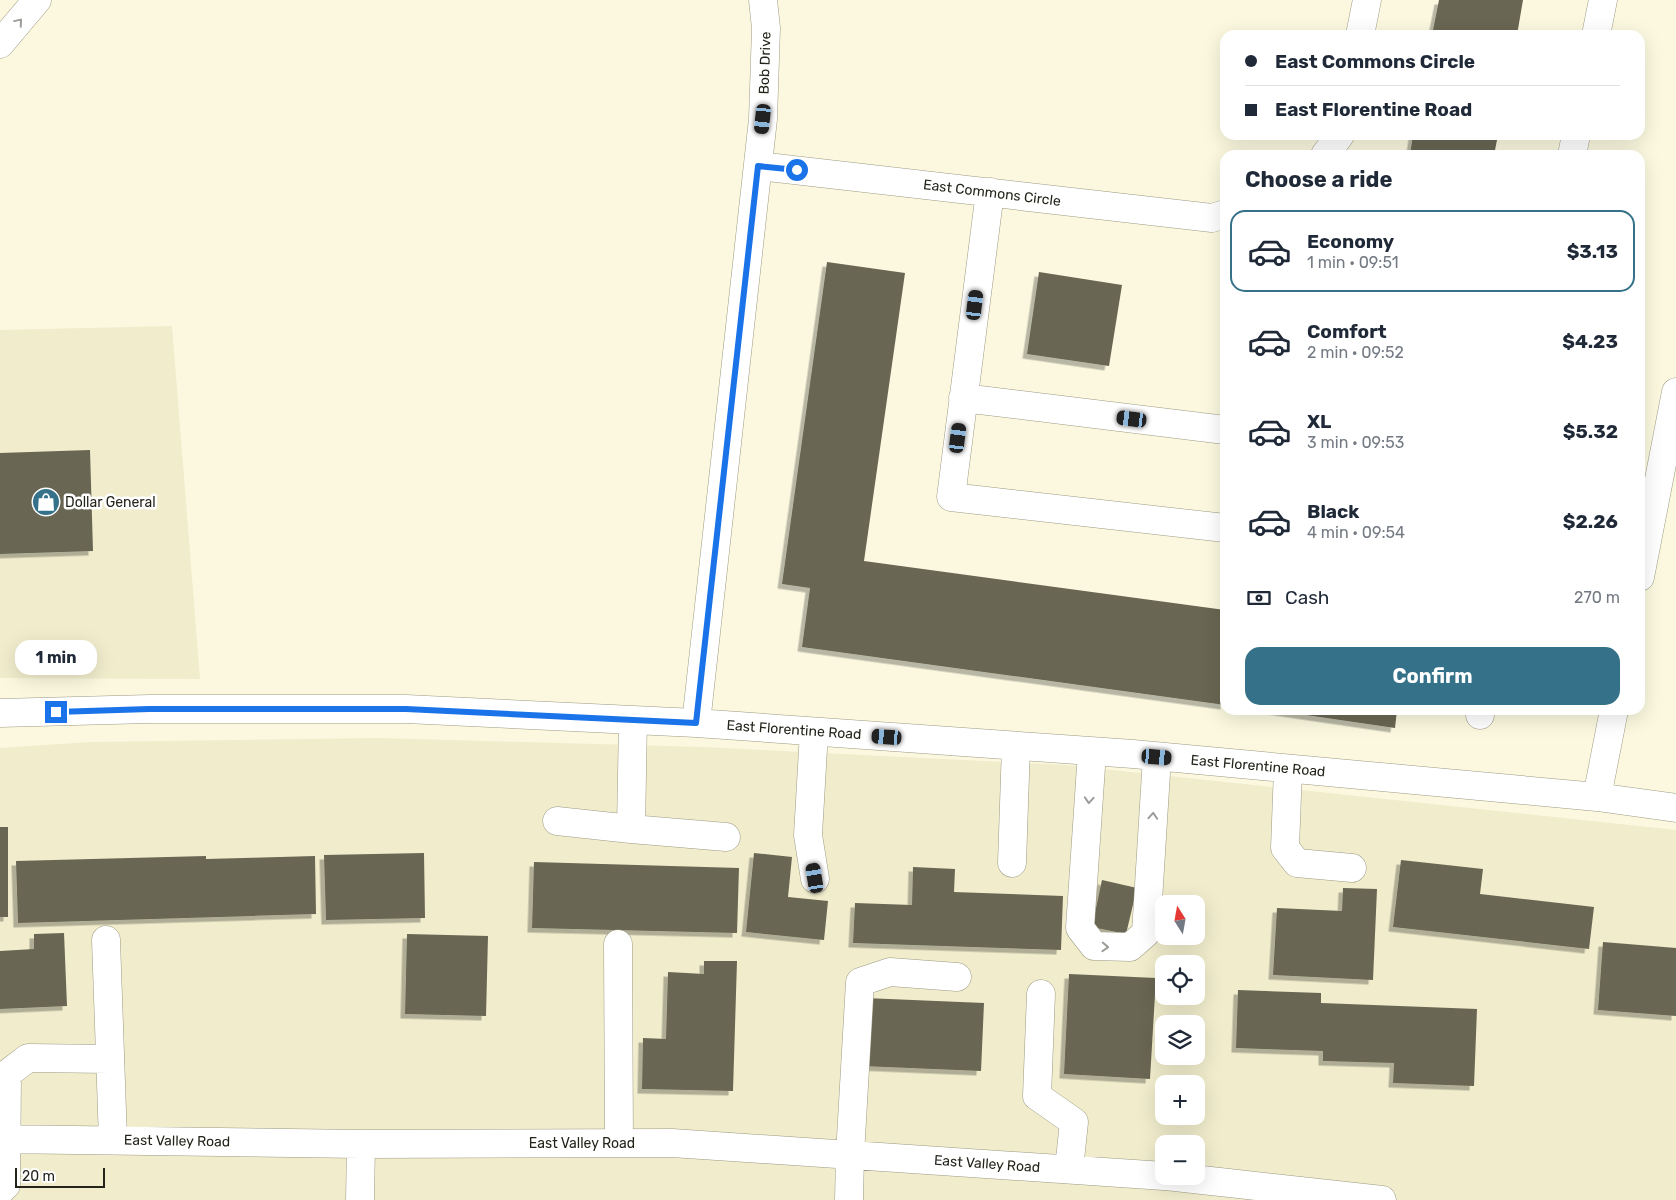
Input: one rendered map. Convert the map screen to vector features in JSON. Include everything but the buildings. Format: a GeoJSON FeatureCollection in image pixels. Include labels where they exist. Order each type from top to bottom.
{"type":"FeatureCollection","features":[{"type":"Feature","properties":{"kind":"street"},"geometry":{"type":"LineString","coordinates":[[0,44],[37,0]]}},
{"type":"Feature","properties":{"kind":"street","name":"Bob Drive"},"geometry":{"type":"LineString","coordinates":[[696,723],[763,119],[766,28],[763,0]]}},
{"type":"Feature","properties":{"kind":"street"},"geometry":{"type":"LineString","coordinates":[[1361,30],[1366,0]]}},
{"type":"Feature","properties":{"kind":"street"},"geometry":{"type":"LineString","coordinates":[[1597,30],[1603,0]]}},
{"type":"Feature","properties":{"kind":"street","name":"East Commons Circle"},"geometry":{"type":"LineString","coordinates":[[758,166],[1212,218],[1220,216]]}},
{"type":"Feature","properties":{"kind":"street"},"geometry":{"type":"LineString","coordinates":[[990,192],[951,497],[1220,527]]}},
{"type":"Feature","properties":{"kind":"street"},"geometry":{"type":"LineString","coordinates":[[1645,551],[1676,392]]}},
{"type":"Feature","properties":{"kind":"street"},"geometry":{"type":"LineString","coordinates":[[963,398],[1220,429]]}},
{"type":"Feature","properties":{"kind":"street","name":"East Florentine Road"},"geometry":{"type":"LineString","coordinates":[[0,713],[149,709],[406,709],[696,723],[1157,757],[1597,797],[1676,808]]}},
{"type":"Feature","properties":{"kind":"street"},"geometry":{"type":"LineString","coordinates":[[1597,797],[1613,715]]}},
{"type":"Feature","properties":{"kind":"street"},"geometry":{"type":"LineString","coordinates":[[631,829],[634,720]]}},
{"type":"Feature","properties":{"kind":"street"},"geometry":{"type":"LineString","coordinates":[[814,732],[808,836],[815,878]]}},
{"type":"Feature","properties":{"kind":"street"},"geometry":{"type":"LineString","coordinates":[[1012,863],[1016,746]]}},
{"type":"Feature","properties":{"kind":"street"},"geometry":{"type":"LineString","coordinates":[[1092,752],[1080,928],[1094,946],[1130,947],[1146,933],[1157,757]]}},
{"type":"Feature","properties":{"kind":"street"},"geometry":{"type":"LineString","coordinates":[[1288,769],[1285,848],[1297,863],[1352,868]]}},
{"type":"Feature","properties":{"kind":"street"},"geometry":{"type":"LineString","coordinates":[[557,821],[726,837]]}},
{"type":"Feature","properties":{"kind":"street"},"geometry":{"type":"LineString","coordinates":[[106,940],[113,1140]]}},
{"type":"Feature","properties":{"kind":"street"},"geometry":{"type":"LineString","coordinates":[[618,944],[619,1143]]}},
{"type":"Feature","properties":{"kind":"street"},"geometry":{"type":"LineString","coordinates":[[849,1200],[860,982],[890,972],[957,978]]}},
{"type":"Feature","properties":{"kind":"street"},"geometry":{"type":"LineString","coordinates":[[1041,994],[1037,1096],[1074,1122],[1069,1170]]}},
{"type":"Feature","properties":{"kind":"street"},"geometry":{"type":"LineString","coordinates":[[0,1192],[6,1185],[3,1139],[7,1074],[28,1058],[110,1059]]}},
{"type":"Feature","properties":{"kind":"street","name":"East Valley Road"},"geometry":{"type":"LineString","coordinates":[[3,1139],[361,1144],[672,1144],[1155,1175]]}},
{"type":"Feature","properties":{"kind":"street"},"geometry":{"type":"LineString","coordinates":[[360,1200],[361,1144]]}},
{"type":"Feature","properties":{"kind":"street","name":"East Valley Road"},"geometry":{"type":"LineString","coordinates":[[1205,1180],[1382,1200]]}},
{"type":"Feature","properties":{"kind":"shaded area"},"geometry":{"type":"Polygon","coordinates":[[[172,326],[200,679],[0,678],[0,330],[172,326]]]}},
{"type":"Feature","properties":{"kind":"shaded area"},"geometry":{"type":"Polygon","coordinates":[[[378,738],[702,747],[1065,765],[1676,830],[1676,1200],[0,1200],[0,748],[90,742],[378,738]]]}},
{"type":"Feature","properties":{"kind":"place","name":"Dollar General"},"geometry":{"type":"Point","coordinates":[46,502]}},
{"type":"Feature","properties":{"kind":"route"},"geometry":{"type":"LineString","coordinates":[[56,712],[149,709],[406,709],[696,723],[758,166],[797,170]]}}]}
